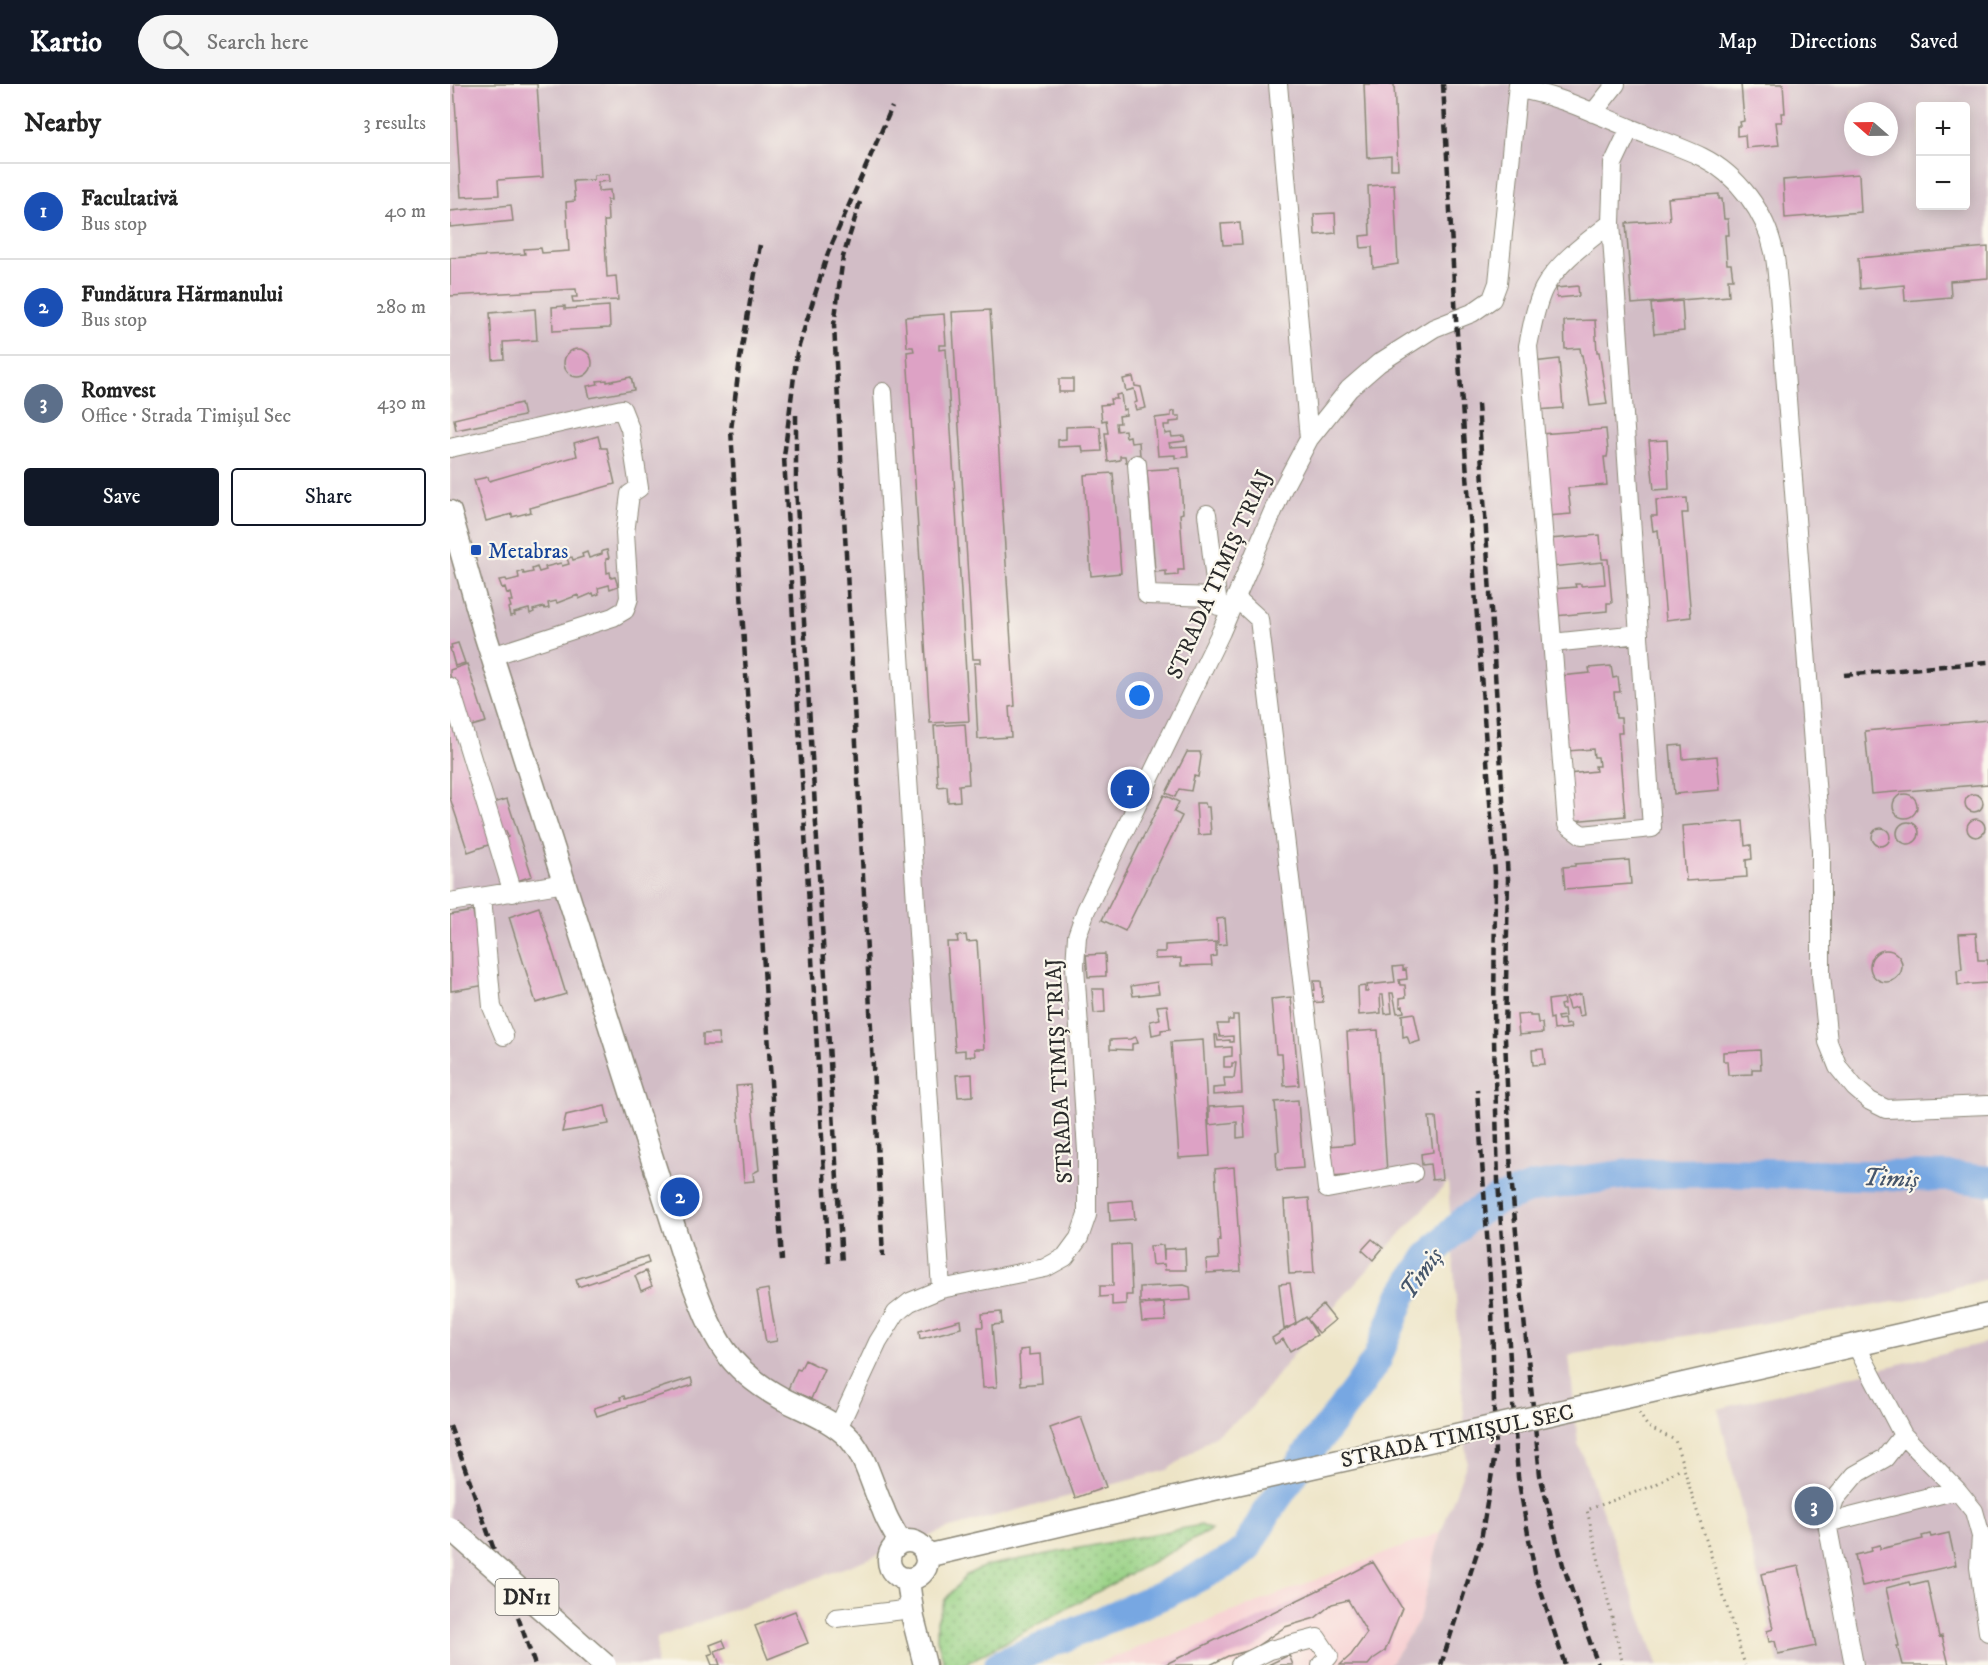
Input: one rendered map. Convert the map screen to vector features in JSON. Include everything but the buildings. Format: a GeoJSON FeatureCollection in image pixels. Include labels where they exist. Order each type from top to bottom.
{"type":"FeatureCollection","features":[{"type":"Feature","properties":{"kind":"main road"},"geometry":{"type":"LineString","coordinates":[[450,512],[492,656],[683,1255],[716,1337],[734,1364],[755,1383],[838,1428],[851,1440],[860,1453],[882,1509],[900,1542]]}},
{"type":"Feature","properties":{"kind":"main road","name":"STRADA TIMIȘUL SEC"},"geometry":{"type":"LineString","coordinates":[[926,1556],[1988,1315]]}},
{"type":"Feature","properties":{"kind":"main road","name":"DN11"},"geometry":{"type":"LineString","coordinates":[[450,1528],[605,1665]]}},
{"type":"Feature","properties":{"kind":"main road"},"geometry":{"type":"LineString","coordinates":[[912,1541],[918,1544],[923,1548],[926,1556],[924,1571],[914,1579],[908,1580],[895,1575],[888,1564],[890,1551],[900,1542],[912,1541]]}},
{"type":"Feature","properties":{"kind":"main road"},"geometry":{"type":"LineString","coordinates":[[908,1580],[922,1655]]}},
{"type":"Feature","properties":{"kind":"street"},"geometry":{"type":"LineString","coordinates":[[1278,84],[1309,439]]}},
{"type":"Feature","properties":{"kind":"street"},"geometry":{"type":"LineString","coordinates":[[1593,113],[1617,84]]}},
{"type":"Feature","properties":{"kind":"street"},"geometry":{"type":"LineString","coordinates":[[1518,87],[1541,93],[1703,158],[1727,173],[1746,192],[1762,217],[1774,251],[1779,293],[1821,850],[1821,975],[1828,1042],[1838,1067],[1855,1088],[1870,1101],[1886,1109],[1988,1105]]}},
{"type":"Feature","properties":{"kind":"street","name":"STRADA TIMIȘ TRIAJ"},"geometry":{"type":"LineString","coordinates":[[838,1428],[878,1342],[896,1313],[910,1302],[941,1289],[1045,1268],[1065,1257],[1079,1238],[1087,1215],[1087,1151],[1075,966],[1077,936],[1096,888],[1221,632],[1283,488],[1309,439],[1349,389],[1379,363],[1434,328],[1472,313],[1492,299],[1498,283],[1518,87]]}},
{"type":"Feature","properties":{"kind":"street"},"geometry":{"type":"LineString","coordinates":[[1611,223],[1564,261],[1545,288],[1534,315],[1528,346],[1567,824],[1582,835],[1652,828],[1611,223],[1613,164],[1630,128]]}},
{"type":"Feature","properties":{"kind":"street"},"geometry":{"type":"LineString","coordinates":[[883,392],[941,1289]]}},
{"type":"Feature","properties":{"kind":"street"},"geometry":{"type":"LineString","coordinates":[[450,448],[622,409],[630,429],[639,488],[630,494],[626,532],[629,598],[625,610],[492,656]]}},
{"type":"Feature","properties":{"kind":"street"},"geometry":{"type":"LineString","coordinates":[[1137,464],[1147,595],[1216,597]]}},
{"type":"Feature","properties":{"kind":"street"},"geometry":{"type":"LineString","coordinates":[[1207,514],[1221,632]]}},
{"type":"Feature","properties":{"kind":"street"},"geometry":{"type":"LineString","coordinates":[[1236,598],[1259,619],[1327,1189],[1413,1173]]}},
{"type":"Feature","properties":{"kind":"street"},"geometry":{"type":"LineString","coordinates":[[1552,644],[1639,633]]}},
{"type":"Feature","properties":{"kind":"street"},"geometry":{"type":"LineString","coordinates":[[450,687],[513,893]]}},
{"type":"Feature","properties":{"kind":"street"},"geometry":{"type":"LineString","coordinates":[[450,902],[565,883]]}},
{"type":"Feature","properties":{"kind":"street"},"geometry":{"type":"LineString","coordinates":[[482,898],[492,1007],[504,1036]]}},
{"type":"Feature","properties":{"kind":"street"},"geometry":{"type":"LineString","coordinates":[[1856,1345],[1903,1436],[1957,1490],[1974,1511],[1981,1536],[1979,1567],[1988,1632]]}},
{"type":"Feature","properties":{"kind":"street"},"geometry":{"type":"LineString","coordinates":[[1854,1665],[1827,1523],[1835,1499],[1855,1475],[1885,1458],[1903,1436]]}},
{"type":"Feature","properties":{"kind":"street"},"geometry":{"type":"LineString","coordinates":[[1827,1523],[1957,1490]]}},
{"type":"Feature","properties":{"kind":"street"},"geometry":{"type":"LineString","coordinates":[[836,1618],[912,1608]]}},
{"type":"Feature","properties":{"kind":"street"},"geometry":{"type":"LineString","coordinates":[[1240,1665],[1270,1650],[1317,1638],[1329,1656],[1321,1665]]}},
{"type":"Feature","properties":{"kind":"path"},"geometry":{"type":"LineString","coordinates":[[1629,1396],[1648,1427],[1675,1440],[1745,1665]]}},
{"type":"Feature","properties":{"kind":"path"},"geometry":{"type":"LineString","coordinates":[[1623,1665],[1587,1510],[1655,1485],[1682,1467]]}},
{"type":"Feature","properties":{"kind":"shaded area"},"geometry":{"type":"Polygon","coordinates":[[[450,84],[1988,84],[1988,1279],[1906,1300],[1569,1355],[1578,1443],[1658,1665],[1389,1665],[1419,1620],[1441,1532],[1467,1462],[1448,1182],[1312,1331],[1248,1412],[1167,1470],[950,1528],[657,1638],[656,1665],[450,1665],[450,84]]]}},
{"type":"Feature","properties":{"kind":"shaded area"},"geometry":{"type":"Polygon","coordinates":[[[1988,1342],[1988,1665],[1779,1665],[1718,1409],[1988,1342]]]}},
{"type":"Feature","properties":{"kind":"shaded area"},"geometry":{"type":"Polygon","coordinates":[[[1441,1532],[1419,1620],[1389,1665],[1093,1665],[1441,1532]]]}},
{"type":"Feature","properties":{"kind":"green space"},"geometry":{"type":"Polygon","coordinates":[[[1201,1525],[1211,1530],[963,1665],[945,1665],[937,1640],[937,1621],[945,1600],[966,1575],[985,1566],[1201,1525]]]}},
{"type":"Feature","properties":{"kind":"waterway","name":"Timiș"},"geometry":{"type":"LineString","coordinates":[[999,1665],[1169,1592],[1232,1560],[1246,1549],[1267,1512],[1377,1359],[1402,1296],[1428,1257],[1465,1220],[1495,1201],[1535,1187],[1629,1174],[1717,1172],[1955,1177],[1988,1181]]}},
{"type":"Feature","properties":{"kind":"railway"},"geometry":{"type":"LineString","coordinates":[[1443,84],[1456,319],[1495,873],[1494,1040],[1498,1181],[1518,1477],[1535,1573],[1565,1665]]}},
{"type":"Feature","properties":{"kind":"railway"},"geometry":{"type":"LineString","coordinates":[[829,1263],[784,457],[797,352],[828,253],[892,107]]}},
{"type":"Feature","properties":{"kind":"railway"},"geometry":{"type":"LineString","coordinates":[[860,202],[843,257],[834,325],[883,1256]]}},
{"type":"Feature","properties":{"kind":"railway"},"geometry":{"type":"LineString","coordinates":[[760,245],[740,359],[731,430],[782,1261]]}},
{"type":"Feature","properties":{"kind":"railway"},"geometry":{"type":"LineString","coordinates":[[1478,404],[1508,879],[1505,1038],[1511,1175],[1521,1290],[1540,1475],[1563,1565],[1598,1665]]}},
{"type":"Feature","properties":{"kind":"railway"},"geometry":{"type":"LineString","coordinates":[[796,415],[796,486],[842,1264]]}},
{"type":"Feature","properties":{"kind":"railway"},"geometry":{"type":"LineString","coordinates":[[1844,675],[1988,662]]}},
{"type":"Feature","properties":{"kind":"railway"},"geometry":{"type":"LineString","coordinates":[[1441,1665],[1481,1540],[1495,1454],[1492,1308],[1477,1089]]}},
{"type":"Feature","properties":{"kind":"railway"},"geometry":{"type":"LineString","coordinates":[[450,1426],[535,1665]]}},
{"type":"Feature","properties":{"kind":"place","name":"Metabras"},"geometry":{"type":"Point","coordinates":[476,550]}},
{"type":"Feature","properties":{"kind":"place","name":"Facultativă"},"geometry":{"type":"Point","coordinates":[1130,789]}},
{"type":"Feature","properties":{"kind":"place","name":"Fundătura Hărmanului"},"geometry":{"type":"Point","coordinates":[680,1197]}},
{"type":"Feature","properties":{"kind":"place","name":"Romvest"},"geometry":{"type":"Point","coordinates":[1814,1506]}}]}
